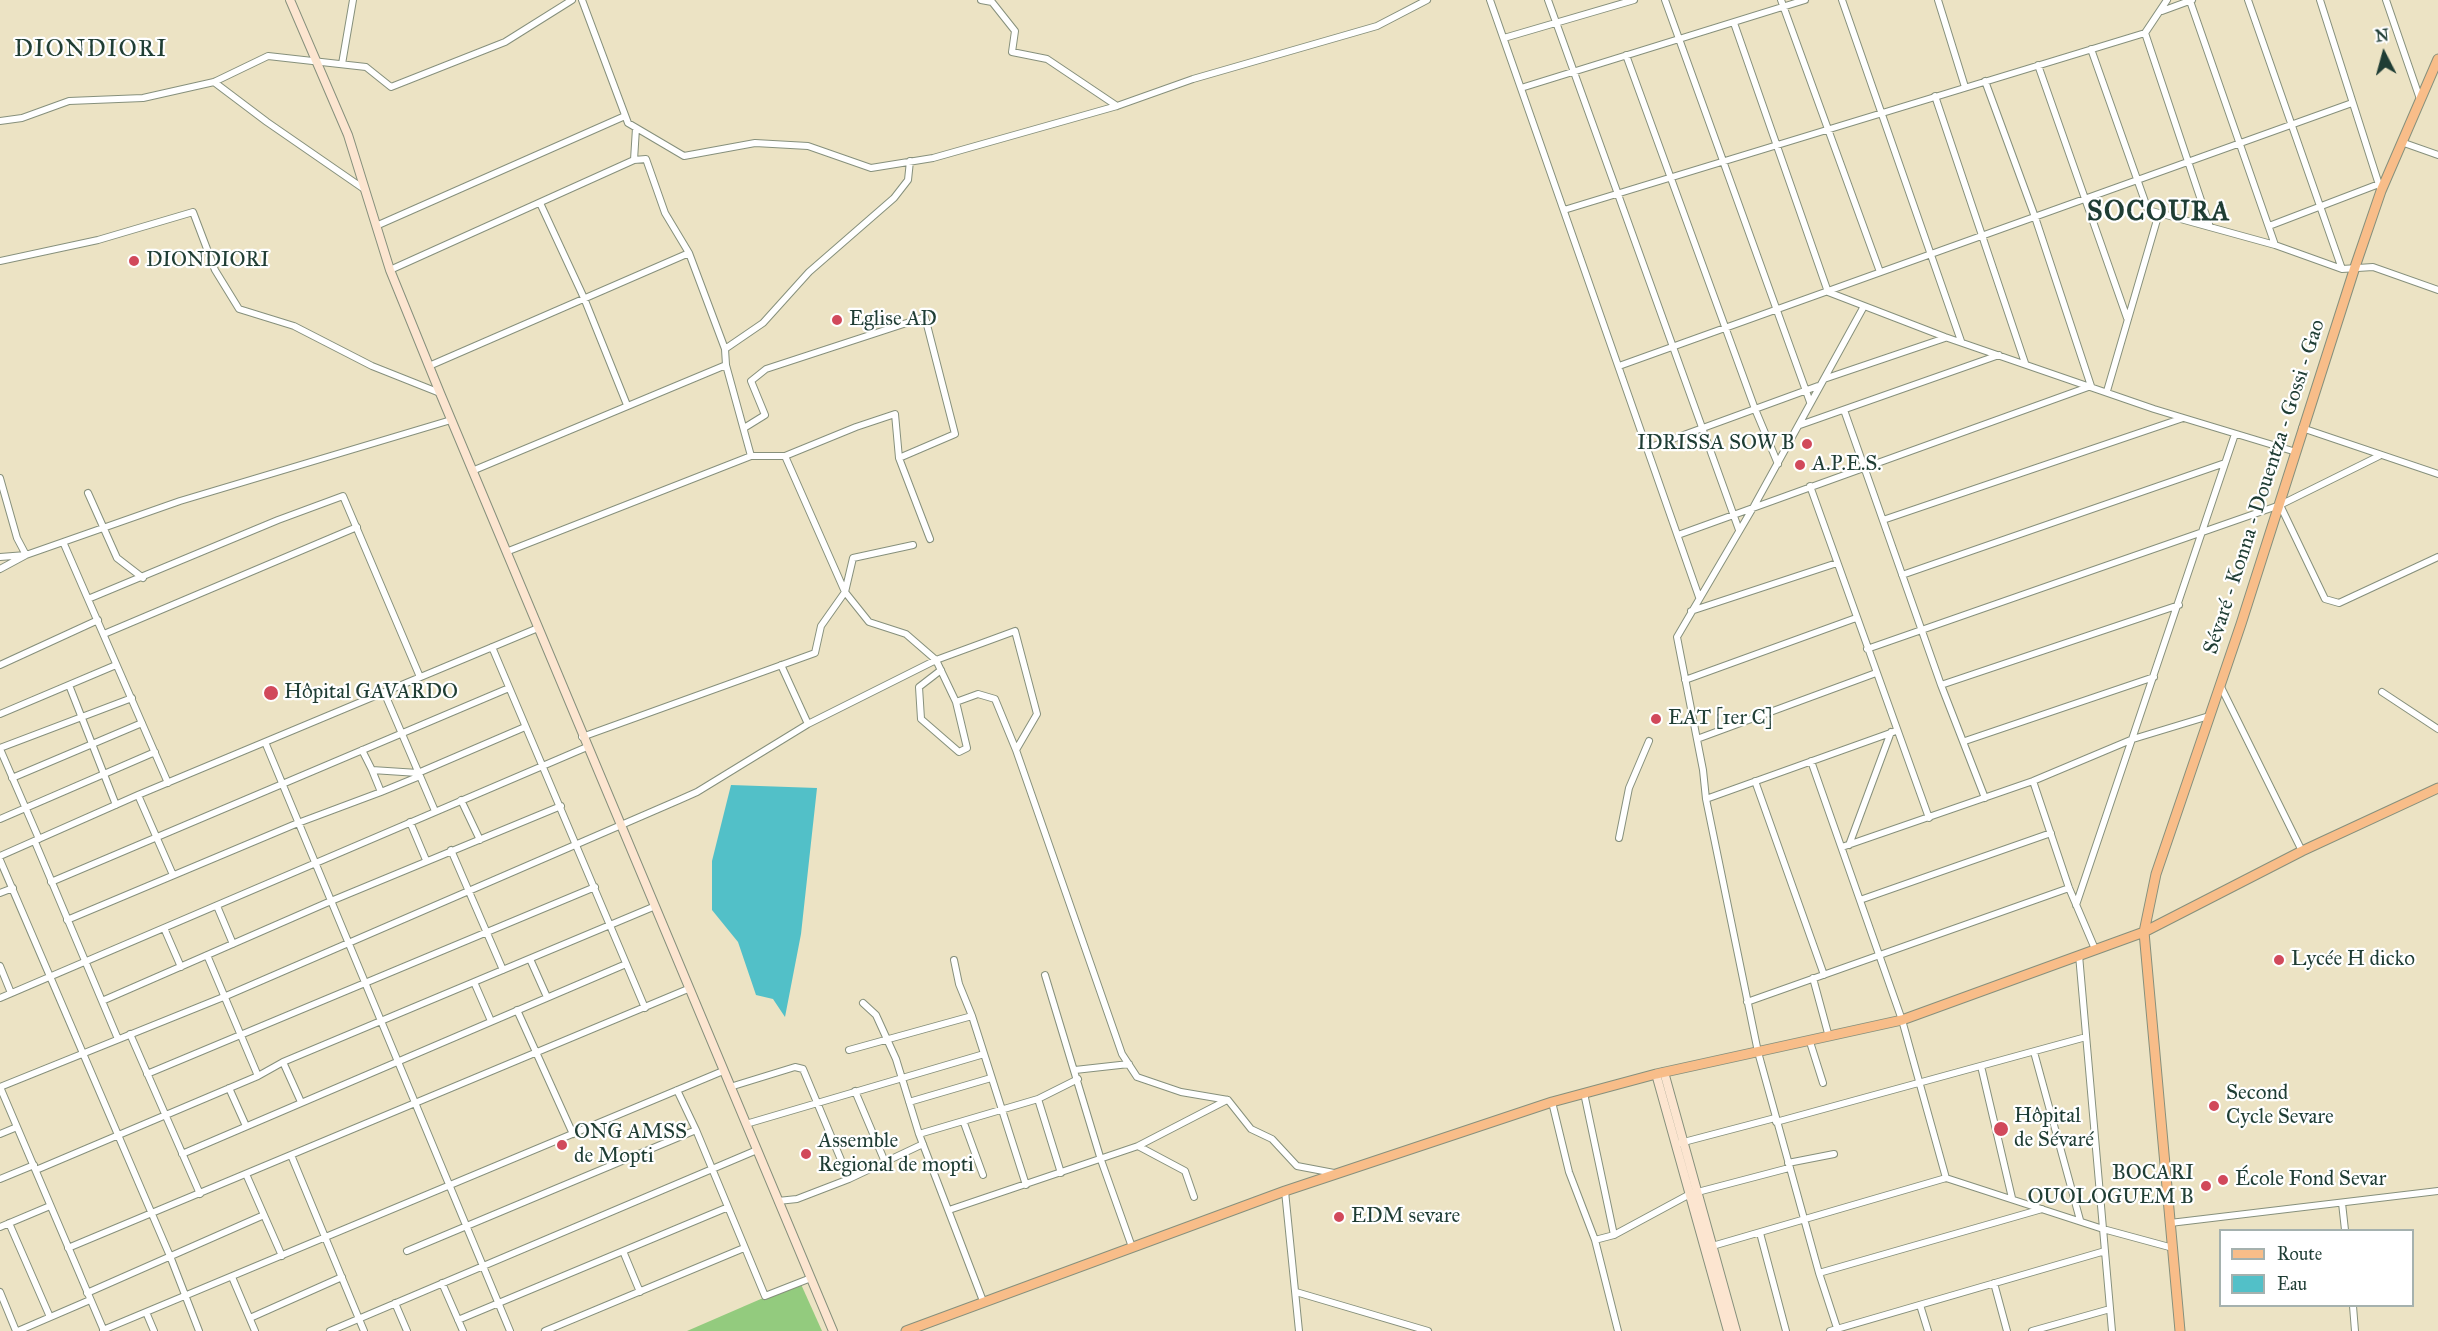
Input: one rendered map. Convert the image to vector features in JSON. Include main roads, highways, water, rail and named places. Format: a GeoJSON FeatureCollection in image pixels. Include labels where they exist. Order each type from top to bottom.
{"type":"FeatureCollection","features":[{"type":"Feature","properties":{"kind":"main road","name":"Sévaré - Konna - Douentza - Gossi - Gao"},"geometry":{"type":"LineString","coordinates":[[2180,1331],[2144,932],[2156,874],[2280,505],[2302,427],[2380,188],[2404,143],[2438,59]]}},
{"type":"Feature","properties":{"kind":"main road"},"geometry":{"type":"LineString","coordinates":[[906,1331],[1285,1191],[1552,1102],[1660,1073],[1829,1038],[1902,1020],[2144,932],[2302,851],[2438,788]]}},
{"type":"Feature","properties":{"kind":"water"},"geometry":{"type":"Polygon","coordinates":[[[731,785],[817,788],[801,934],[785,1017],[773,999],[756,995],[738,942],[712,910],[712,861],[731,785]]]}},
{"type":"Feature","properties":{"kind":"place","name":"DIONDIORI"},"geometry":{"type":"Point","coordinates":[134,261]}},
{"type":"Feature","properties":{"kind":"place","name":"Eglise AD"},"geometry":{"type":"Point","coordinates":[837,320]}},
{"type":"Feature","properties":{"kind":"place","name":"IDRISSA SOW B"},"geometry":{"type":"Point","coordinates":[1807,444]}},
{"type":"Feature","properties":{"kind":"place","name":"A.P.E.S."},"geometry":{"type":"Point","coordinates":[1800,465]}},
{"type":"Feature","properties":{"kind":"place","name":"Hôpital GAVARDO"},"geometry":{"type":"Point","coordinates":[271,693]}},
{"type":"Feature","properties":{"kind":"place","name":"EAT [1er C]"},"geometry":{"type":"Point","coordinates":[1656,719]}},
{"type":"Feature","properties":{"kind":"place","name":"Lycée H dicko"},"geometry":{"type":"Point","coordinates":[2279,960]}},
{"type":"Feature","properties":{"kind":"place","name":"Second Cycle Sevare"},"geometry":{"type":"Point","coordinates":[2214,1106]}},
{"type":"Feature","properties":{"kind":"place","name":"Hôpital de Sévaré"},"geometry":{"type":"Point","coordinates":[2001,1129]}},
{"type":"Feature","properties":{"kind":"place","name":"ONG AMSS de Mopti"},"geometry":{"type":"Point","coordinates":[562,1145]}},
{"type":"Feature","properties":{"kind":"place","name":"Assemble Regional de mopti"},"geometry":{"type":"Point","coordinates":[806,1154]}},
{"type":"Feature","properties":{"kind":"place","name":"École Fond Sevar"},"geometry":{"type":"Point","coordinates":[2223,1180]}},
{"type":"Feature","properties":{"kind":"place","name":"BOCARI OUOLOGUEM B"},"geometry":{"type":"Point","coordinates":[2206,1186]}},
{"type":"Feature","properties":{"kind":"place","name":"EDM sevare"},"geometry":{"type":"Point","coordinates":[1339,1217]}},
{"type":"Feature","properties":{"kind":"district","name":"DIONDIORI"},"geometry":{"type":"Point","coordinates":[91,50]}},
{"type":"Feature","properties":{"kind":"district","name":"SOCOURA"},"geometry":{"type":"Point","coordinates":[2159,213]}}]}
